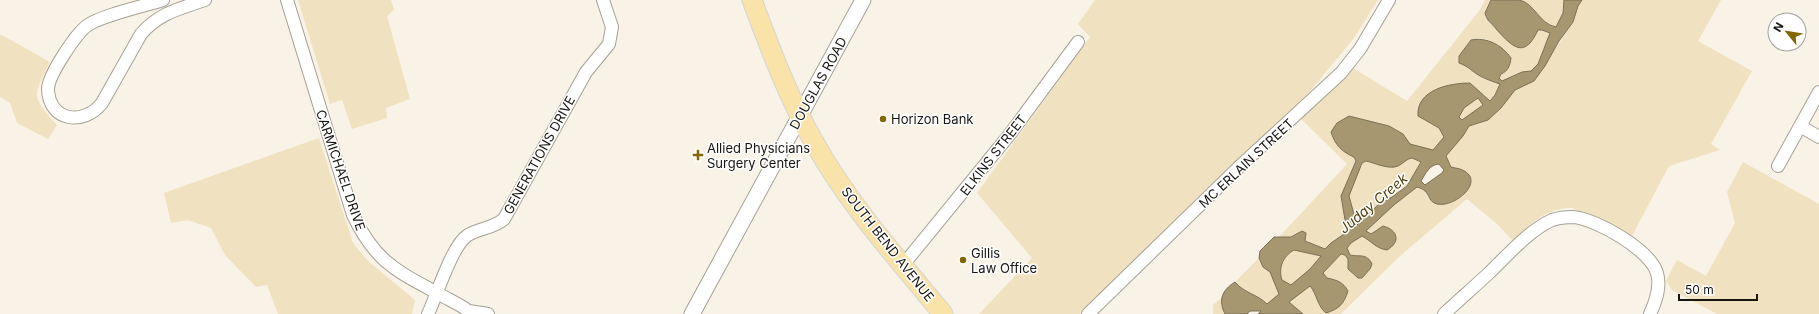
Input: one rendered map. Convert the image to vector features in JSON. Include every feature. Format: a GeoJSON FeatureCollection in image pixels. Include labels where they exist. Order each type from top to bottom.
{"type":"FeatureCollection","features":[{"type":"Feature","properties":{"kind":"main road","name":"SOUTH BEND AVENUE"},"geometry":{"type":"LineString","coordinates":[[752,0],[773,54],[800,115],[814,142],[843,188],[874,230],[943,314]]}},
{"type":"Feature","properties":{"kind":"street"},"geometry":{"type":"LineString","coordinates":[[163,0],[89,24],[80,31],[50,81],[50,97],[59,112],[66,117],[81,118],[96,111],[102,104],[141,34],[149,24],[164,14],[205,0]]}},
{"type":"Feature","properties":{"kind":"street","name":"CARMICHAEL DRIVE"},"geometry":{"type":"LineString","coordinates":[[287,0],[353,215],[363,237],[376,253],[398,272],[471,312],[488,314]]}},
{"type":"Feature","properties":{"kind":"street","name":"GENERATIONS DRIVE"},"geometry":{"type":"LineString","coordinates":[[428,314],[438,294],[446,268],[461,242],[467,235],[498,224],[504,219],[586,72],[609,44],[612,27],[603,0]]}},
{"type":"Feature","properties":{"kind":"street","name":"DOUGLAS ROAD"},"geometry":{"type":"LineString","coordinates":[[692,314],[863,0]]}},
{"type":"Feature","properties":{"kind":"street","name":"MC ERLAIN STREET"},"geometry":{"type":"LineString","coordinates":[[1088,314],[1239,167],[1328,86],[1360,49],[1388,0]]}},
{"type":"Feature","properties":{"kind":"street","name":"ELKINS STREET"},"geometry":{"type":"LineString","coordinates":[[903,265],[1010,134],[1078,42]]}},
{"type":"Feature","properties":{"kind":"street"},"geometry":{"type":"LineString","coordinates":[[1778,166],[1819,92]]}},
{"type":"Feature","properties":{"kind":"street"},"geometry":{"type":"LineString","coordinates":[[1800,126],[1819,137]]}},
{"type":"Feature","properties":{"kind":"street"},"geometry":{"type":"LineString","coordinates":[[1444,314],[1530,235],[1553,220],[1573,217],[1581,219],[1626,241],[1646,256],[1652,263],[1657,273],[1658,294],[1650,314]]}},
{"type":"Feature","properties":{"kind":"shaded area"},"geometry":{"type":"Polygon","coordinates":[[[298,0],[391,0],[394,10],[387,16],[410,99],[386,108],[387,118],[352,129],[342,100],[330,104],[298,0]]]}},
{"type":"Feature","properties":{"kind":"shaded area"},"geometry":{"type":"Polygon","coordinates":[[[1095,0],[1378,0],[1354,38],[1306,96],[1205,190],[1080,314],[979,314],[1032,258],[977,193],[1090,37],[1078,24],[1095,0]]]}},
{"type":"Feature","properties":{"kind":"shaded area"},"geometry":{"type":"Polygon","coordinates":[[[1485,0],[1491,0],[1488,22],[1514,46],[1538,30],[1550,33],[1538,64],[1531,71],[1521,72],[1502,81],[1499,78],[1506,51],[1486,39],[1476,39],[1470,42],[1465,47],[1471,68],[1475,73],[1484,79],[1500,84],[1495,95],[1490,101],[1484,94],[1424,120],[1439,128],[1444,137],[1433,150],[1410,144],[1403,134],[1389,126],[1350,116],[1345,153],[1354,157],[1356,161],[1341,196],[1347,232],[1325,249],[1310,244],[1297,235],[1283,238],[1279,237],[1347,164],[1301,119],[1353,68],[1407,101],[1479,11],[1485,0]]]}},
{"type":"Feature","properties":{"kind":"shaded area"},"geometry":{"type":"Polygon","coordinates":[[[1491,0],[1519,0],[1529,5],[1545,22],[1556,27],[1563,13],[1564,0],[1582,0],[1578,6],[1573,22],[1559,41],[1545,66],[1534,81],[1515,90],[1501,108],[1488,120],[1469,126],[1463,136],[1446,156],[1451,167],[1460,169],[1468,174],[1471,179],[1470,186],[1466,192],[1453,202],[1437,204],[1431,200],[1424,190],[1417,187],[1394,205],[1366,231],[1371,234],[1383,226],[1392,230],[1395,233],[1396,240],[1391,247],[1387,250],[1383,249],[1362,236],[1351,243],[1347,248],[1350,255],[1368,258],[1372,264],[1370,269],[1362,278],[1358,278],[1348,269],[1348,259],[1345,255],[1341,254],[1323,273],[1327,278],[1342,283],[1348,291],[1343,303],[1334,310],[1326,313],[1323,310],[1310,286],[1289,302],[1303,314],[1258,314],[1261,311],[1250,311],[1247,314],[1225,314],[1222,304],[1222,296],[1227,288],[1235,282],[1242,289],[1267,304],[1279,294],[1270,272],[1263,267],[1259,258],[1260,251],[1274,237],[1291,237],[1302,231],[1306,233],[1305,241],[1325,249],[1347,232],[1341,196],[1356,161],[1354,157],[1340,148],[1335,141],[1331,132],[1337,123],[1349,116],[1389,126],[1403,134],[1410,144],[1433,150],[1444,137],[1439,128],[1418,116],[1419,107],[1422,100],[1428,94],[1453,84],[1470,83],[1490,101],[1495,95],[1500,84],[1482,77],[1459,63],[1459,56],[1471,40],[1477,39],[1494,43],[1503,49],[1511,58],[1508,68],[1499,78],[1502,81],[1522,72],[1531,71],[1538,64],[1550,33],[1538,30],[1528,44],[1519,48],[1503,37],[1489,21],[1485,13],[1491,0]],[[1478,98],[1464,108],[1459,117],[1462,120],[1483,105],[1478,98]],[[1412,158],[1394,167],[1386,167],[1366,161],[1362,163],[1349,196],[1357,225],[1380,203],[1392,197],[1407,186],[1421,162],[1412,158]],[[1439,164],[1428,170],[1421,181],[1425,185],[1444,170],[1439,164]],[[1294,250],[1282,263],[1281,276],[1282,280],[1291,285],[1310,269],[1321,256],[1294,250]]]}},
{"type":"Feature","properties":{"kind":"shaded area"},"geometry":{"type":"Polygon","coordinates":[[[1520,0],[1564,0],[1563,14],[1556,27],[1552,26],[1545,22],[1532,8],[1520,0]]]}},
{"type":"Feature","properties":{"kind":"shaded area"},"geometry":{"type":"Polygon","coordinates":[[[1582,0],[1721,0],[1698,41],[1752,71],[1711,144],[1720,150],[1669,166],[1632,236],[1572,208],[1562,209],[1546,214],[1533,223],[1513,241],[1497,224],[1467,199],[1400,256],[1341,314],[1303,314],[1288,303],[1310,285],[1320,308],[1336,279],[1327,278],[1323,273],[1341,254],[1345,255],[1348,259],[1348,269],[1357,278],[1358,255],[1350,255],[1347,248],[1351,243],[1362,236],[1375,244],[1393,246],[1396,240],[1395,233],[1376,229],[1371,234],[1366,232],[1394,205],[1417,187],[1424,190],[1428,198],[1454,168],[1451,167],[1446,156],[1469,126],[1488,120],[1501,108],[1515,90],[1534,81],[1573,22],[1578,6],[1582,0]]]}},
{"type":"Feature","properties":{"kind":"shaded area"},"geometry":{"type":"Polygon","coordinates":[[[0,34],[50,62],[40,82],[37,95],[38,101],[42,107],[57,125],[48,139],[17,123],[10,103],[0,97],[0,34]]]}},
{"type":"Feature","properties":{"kind":"shaded area"},"geometry":{"type":"Polygon","coordinates":[[[1478,98],[1483,105],[1462,120],[1459,117],[1464,108],[1478,98]]]}},
{"type":"Feature","properties":{"kind":"shaded area"},"geometry":{"type":"Polygon","coordinates":[[[319,138],[353,243],[368,261],[415,300],[412,314],[278,314],[267,285],[256,287],[225,255],[211,228],[188,220],[171,223],[164,193],[319,138]]]}},
{"type":"Feature","properties":{"kind":"shaded area"},"geometry":{"type":"Polygon","coordinates":[[[1412,158],[1421,162],[1407,186],[1392,197],[1380,203],[1357,226],[1349,196],[1362,163],[1366,161],[1378,164],[1400,165],[1406,159],[1412,158]]]}},
{"type":"Feature","properties":{"kind":"shaded area"},"geometry":{"type":"Polygon","coordinates":[[[1743,162],[1819,204],[1819,314],[1717,314],[1672,290],[1666,281],[1677,260],[1706,276],[1735,223],[1727,192],[1743,162]]]}},
{"type":"Feature","properties":{"kind":"shaded area"},"geometry":{"type":"Polygon","coordinates":[[[1294,250],[1321,256],[1310,269],[1291,285],[1282,280],[1281,266],[1287,255],[1294,250]]]}},
{"type":"Feature","properties":{"kind":"shaded area"},"geometry":{"type":"Polygon","coordinates":[[[1259,258],[1263,267],[1270,272],[1280,294],[1267,304],[1242,289],[1235,282],[1259,258]]]}},
{"type":"Feature","properties":{"kind":"shaded area"},"geometry":{"type":"Polygon","coordinates":[[[1222,297],[1225,314],[1213,314],[1213,305],[1222,297]]]}},
{"type":"Feature","properties":{"kind":"place","name":"Horizon Bank"},"geometry":{"type":"Point","coordinates":[883,119]}},
{"type":"Feature","properties":{"kind":"place","name":"Allied Physicians Surgery Center"},"geometry":{"type":"Point","coordinates":[698,155]}},
{"type":"Feature","properties":{"kind":"place","name":"Gillis Law Office"},"geometry":{"type":"Point","coordinates":[963,260]}},
{"type":"Feature","properties":{"kind":"water label","name":"Juday Creek"},"geometry":{"type":"Point","coordinates":[1373,203]}}]}
